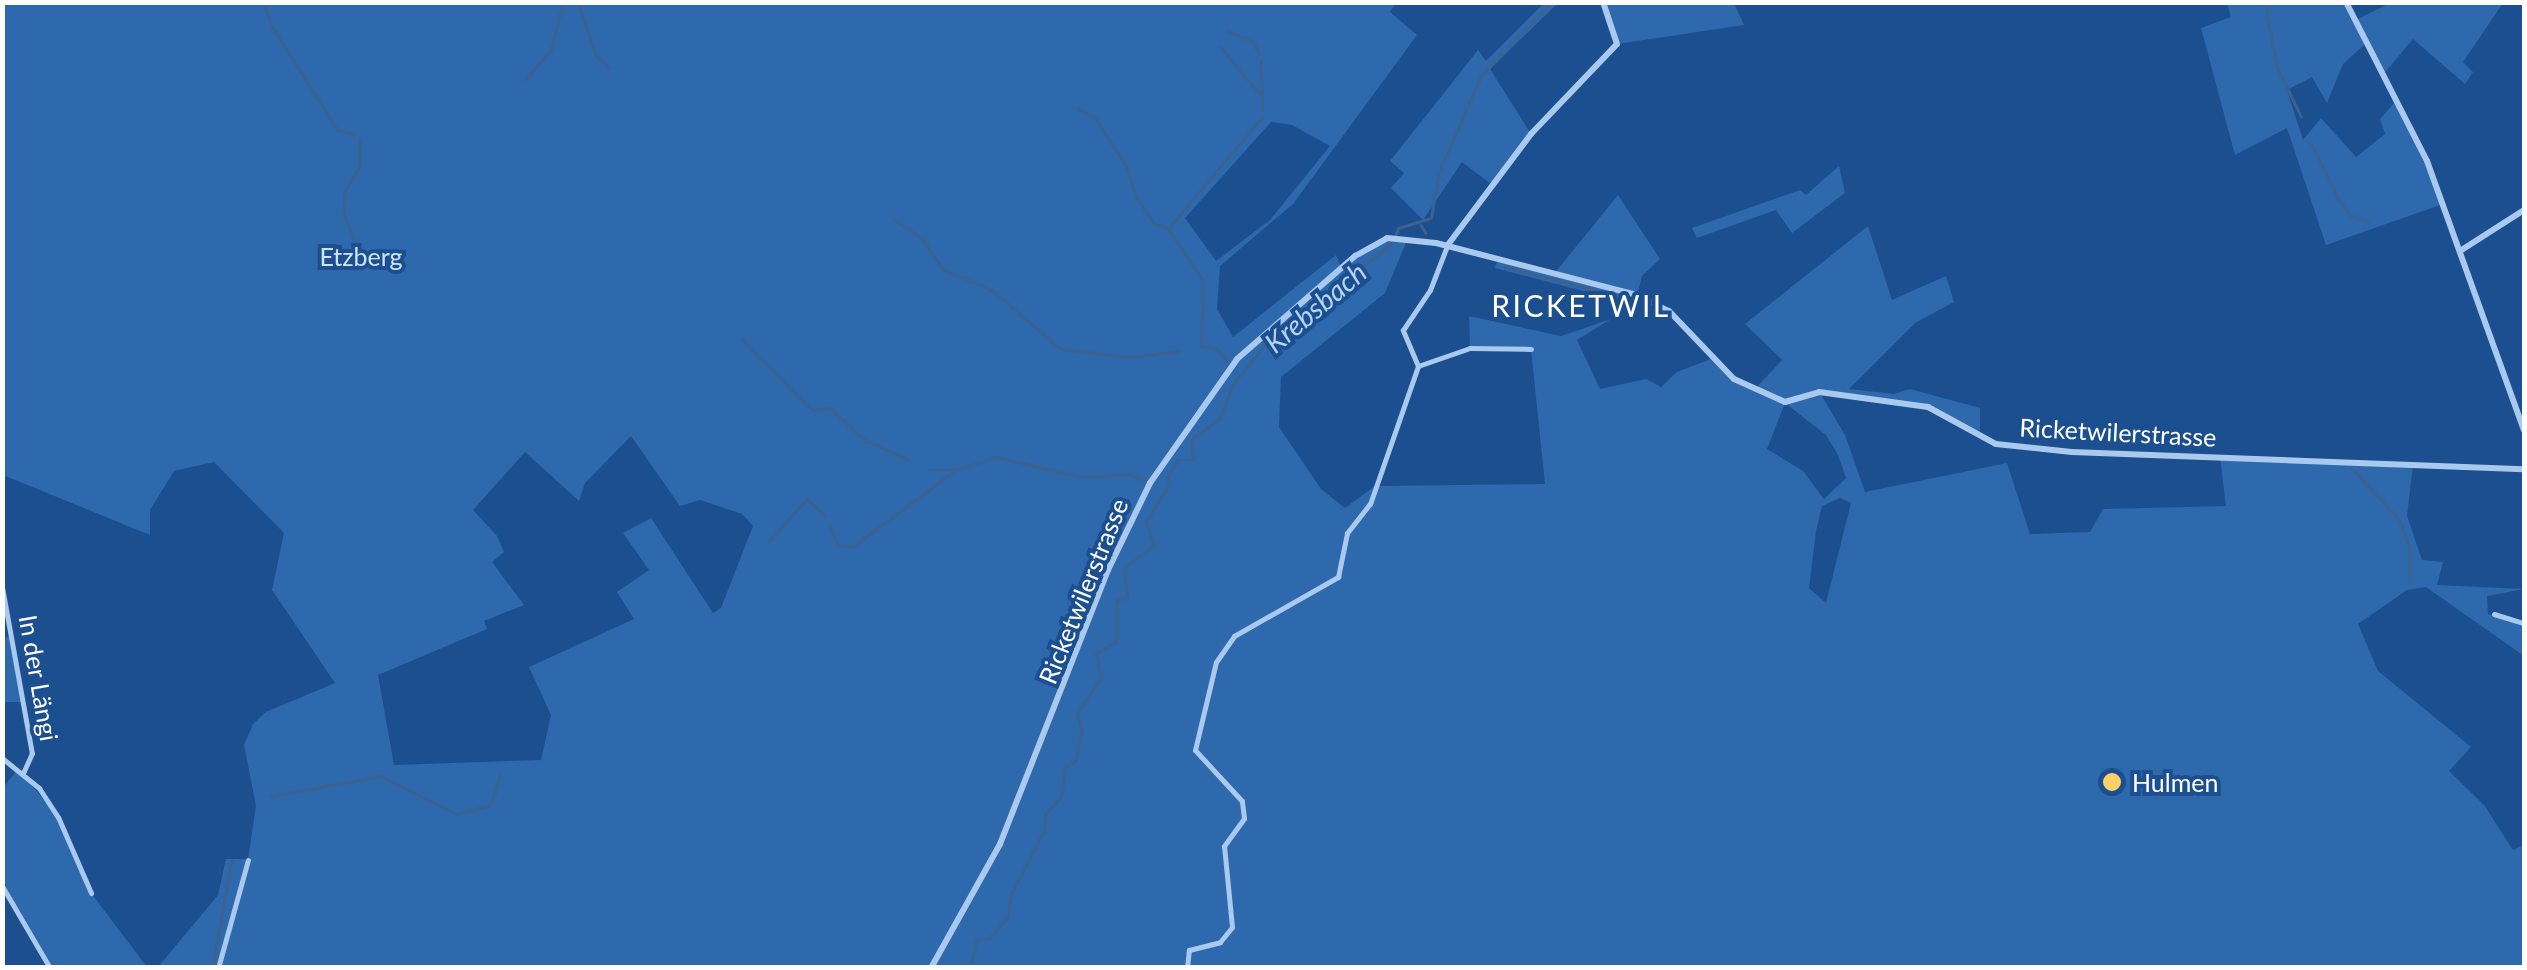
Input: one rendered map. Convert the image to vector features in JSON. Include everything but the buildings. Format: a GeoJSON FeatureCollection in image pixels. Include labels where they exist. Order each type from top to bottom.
{"type":"FeatureCollection","features":[{"type":"Feature","properties":{"kind":"street"},"geometry":{"type":"LineString","coordinates":[[1187,968],[1190,950],[1220,942],[1232,926],[1224,846],[1244,818],[1242,802],[1195,750],[1216,662],[1234,636],[1338,577],[1347,533],[1370,504],[1418,366],[1404,330],[1430,290],[1447,246],[1532,134],[1617,44],[1604,2]]}},
{"type":"Feature","properties":{"kind":"street"},"geometry":{"type":"LineString","coordinates":[[2346,2],[2412,131],[2460,250],[2524,430]]}},
{"type":"Feature","properties":{"kind":"street"},"geometry":{"type":"LineString","coordinates":[[2460,250],[2524,210]]}},
{"type":"Feature","properties":{"kind":"street","name":"Ricketwilerstrasse"},"geometry":{"type":"LineString","coordinates":[[930,968],[1000,844],[1108,570],[1150,483],[1237,359],[1355,256],[1393,237],[1447,246],[1652,301],[1674,315],[1734,379],[1785,402],[1820,392],[1928,407],[1996,444],[2072,452],[2524,469]]}},
{"type":"Feature","properties":{"kind":"street"},"geometry":{"type":"LineString","coordinates":[[1418,366],[1470,348],[1531,349]]}},
{"type":"Feature","properties":{"kind":"street","name":"In der Längi"},"geometry":{"type":"LineString","coordinates":[[2,587],[32,753],[23,773]]}},
{"type":"Feature","properties":{"kind":"street"},"geometry":{"type":"LineString","coordinates":[[2494,614],[2524,623]]}},
{"type":"Feature","properties":{"kind":"street"},"geometry":{"type":"LineString","coordinates":[[2,758],[23,773],[58,816],[91,893]]}},
{"type":"Feature","properties":{"kind":"street"},"geometry":{"type":"LineString","coordinates":[[218,968],[248,860]]}},
{"type":"Feature","properties":{"kind":"street"},"geometry":{"type":"LineString","coordinates":[[2,886],[50,968]]}},
{"type":"Feature","properties":{"kind":"green space"},"geometry":{"type":"Polygon","coordinates":[[[1611,2],[1734,3],[1744,25],[1617,44],[1605,7],[1611,2]]]}},
{"type":"Feature","properties":{"kind":"green space","name":"Etzberg"},"geometry":{"type":"Polygon","coordinates":[[[3,3],[1396,3],[1390,12],[1417,35],[1293,204],[1220,266],[1217,309],[1233,337],[1336,255],[1341,267],[1378,241],[1408,238],[1385,293],[1281,377],[1279,427],[1321,489],[1345,508],[1375,486],[1545,484],[1531,349],[1470,348],[1469,316],[1561,336],[1611,319],[1577,340],[1600,389],[1646,379],[1661,387],[1677,372],[1711,359],[1753,391],[1782,360],[1745,324],[1868,226],[1892,300],[1946,276],[1954,302],[1915,323],[1849,389],[1894,394],[1910,389],[1980,408],[1980,432],[1929,407],[1820,393],[1845,435],[1865,492],[2007,463],[2030,534],[2090,532],[2103,509],[2226,506],[2220,458],[2413,465],[2407,516],[2422,560],[2443,562],[2437,585],[2524,589],[2487,596],[2488,614],[2524,623],[2524,656],[2426,587],[2407,590],[2358,624],[2378,671],[2471,747],[2449,771],[2484,805],[2513,850],[2524,845],[2524,967],[158,967],[218,895],[226,859],[248,859],[256,806],[244,745],[253,724],[266,712],[335,683],[272,590],[284,533],[214,462],[174,471],[150,510],[150,535],[3,475],[3,3]],[[1271,122],[1185,218],[1216,261],[1270,220],[1330,146],[1292,125],[1271,122]],[[1785,403],[1767,449],[1803,471],[1824,499],[1846,478],[1826,435],[1785,403]],[[631,436],[585,483],[579,501],[525,452],[473,510],[497,536],[504,552],[492,562],[524,605],[484,621],[487,629],[378,675],[394,765],[541,760],[551,715],[529,667],[634,619],[617,592],[649,570],[623,533],[651,518],[713,613],[721,608],[753,526],[742,514],[700,500],[680,506],[631,436]],[[1840,498],[1822,506],[1809,588],[1826,603],[1851,503],[1840,498]]]}},
{"type":"Feature","properties":{"kind":"green space"},"geometry":{"type":"Polygon","coordinates":[[[1544,3],[1558,3],[1490,69],[1531,134],[1495,187],[1462,162],[1423,220],[1391,188],[1404,173],[1390,161],[1478,50],[1486,61],[1544,3]]]}},
{"type":"Feature","properties":{"kind":"green space"},"geometry":{"type":"Polygon","coordinates":[[[2227,3],[2346,3],[2354,21],[2390,3],[2503,3],[2463,62],[2473,72],[2465,84],[2413,39],[2382,76],[2365,44],[2343,64],[2327,103],[2312,77],[2287,90],[2303,140],[2321,118],[2356,157],[2385,134],[2380,119],[2396,101],[2443,204],[2326,245],[2287,128],[2235,155],[2201,28],[2231,17],[2227,3]]]}},
{"type":"Feature","properties":{"kind":"green space"},"geometry":{"type":"Polygon","coordinates":[[[1839,166],[1845,193],[1792,233],[1776,210],[1697,238],[1692,228],[1800,190],[1806,195],[1839,166]]]}},
{"type":"Feature","properties":{"kind":"green space"},"geometry":{"type":"Polygon","coordinates":[[[1618,195],[1660,259],[1642,276],[1637,295],[1622,291],[1618,300],[1495,268],[1498,259],[1554,274],[1618,195]]]}},
{"type":"Feature","properties":{"kind":"green space"},"geometry":{"type":"Polygon","coordinates":[[[11,636],[23,702],[3,702],[3,638],[11,636]]]}},
{"type":"Feature","properties":{"kind":"green space"},"geometry":{"type":"Polygon","coordinates":[[[18,769],[58,817],[91,893],[147,967],[50,967],[3,886],[2,789],[18,769]]]}},
{"type":"Feature","properties":{"kind":"waterway"},"geometry":{"type":"LineString","coordinates":[[264,2],[269,20]]}},
{"type":"Feature","properties":{"kind":"waterway"},"geometry":{"type":"LineString","coordinates":[[525,80],[551,50],[563,2]]}},
{"type":"Feature","properties":{"kind":"waterway"},"geometry":{"type":"LineString","coordinates":[[578,2],[596,55],[609,67]]}},
{"type":"Feature","properties":{"kind":"waterway","name":"Krebsbach"},"geometry":{"type":"LineString","coordinates":[[971,968],[976,940],[989,938],[1007,919],[1012,892],[1045,829],[1045,814],[1061,797],[1065,767],[1075,761],[1082,731],[1077,714],[1101,677],[1096,653],[1116,642],[1116,601],[1127,597],[1124,568],[1154,545],[1146,522],[1169,485],[1168,475],[1178,460],[1193,460],[1192,439],[1220,418],[1232,385],[1278,329],[1392,244],[1398,228],[1431,218],[1439,172],[1481,76],[1552,2]]}},
{"type":"Feature","properties":{"kind":"waterway"},"geometry":{"type":"LineString","coordinates":[[2266,8],[2277,67],[2301,116]]}},
{"type":"Feature","properties":{"kind":"waterway"},"geometry":{"type":"LineString","coordinates":[[272,26],[337,129],[353,135]]}},
{"type":"Feature","properties":{"kind":"waterway"},"geometry":{"type":"LineString","coordinates":[[1228,31],[1254,42],[1259,54]]}},
{"type":"Feature","properties":{"kind":"waterway"},"geometry":{"type":"LineString","coordinates":[[1221,47],[1248,80]]}},
{"type":"Feature","properties":{"kind":"waterway"},"geometry":{"type":"LineString","coordinates":[[1261,61],[1263,109]]}},
{"type":"Feature","properties":{"kind":"waterway"},"geometry":{"type":"LineString","coordinates":[[1252,84],[1261,94]]}},
{"type":"Feature","properties":{"kind":"waterway"},"geometry":{"type":"LineString","coordinates":[[1078,108],[1097,120],[1128,169],[1136,197],[1155,224],[1167,228]]}},
{"type":"Feature","properties":{"kind":"waterway"},"geometry":{"type":"LineString","coordinates":[[1229,365],[1217,349],[1201,346],[1203,281],[1168,229],[1262,117]]}},
{"type":"Feature","properties":{"kind":"waterway"},"geometry":{"type":"LineString","coordinates":[[360,139],[360,166],[345,192],[344,215],[365,264]]}},
{"type":"Feature","properties":{"kind":"waterway"},"geometry":{"type":"LineString","coordinates":[[2312,145],[2350,215],[2368,221]]}},
{"type":"Feature","properties":{"kind":"waterway"},"geometry":{"type":"LineString","coordinates":[[895,220],[922,238],[943,269],[992,290],[1061,349],[1131,357],[1179,351]]}},
{"type":"Feature","properties":{"kind":"waterway"},"geometry":{"type":"LineString","coordinates":[[1421,225],[1426,233]]}},
{"type":"Feature","properties":{"kind":"waterway"},"geometry":{"type":"LineString","coordinates":[[1505,267],[1638,301]]}},
{"type":"Feature","properties":{"kind":"waterway"},"geometry":{"type":"LineString","coordinates":[[742,339],[813,410],[830,408],[865,440],[909,460]]}},
{"type":"Feature","properties":{"kind":"waterway"},"geometry":{"type":"LineString","coordinates":[[830,525],[838,545],[854,546],[956,470],[996,457],[1083,477],[1129,474],[1147,481]]}},
{"type":"Feature","properties":{"kind":"waterway"},"geometry":{"type":"LineString","coordinates":[[2352,468],[2400,520],[2410,549],[2410,582]]}},
{"type":"Feature","properties":{"kind":"waterway"},"geometry":{"type":"LineString","coordinates":[[930,470],[954,470]]}},
{"type":"Feature","properties":{"kind":"waterway"},"geometry":{"type":"LineString","coordinates":[[769,541],[807,499],[825,515]]}},
{"type":"Feature","properties":{"kind":"waterway"},"geometry":{"type":"LineString","coordinates":[[271,796],[381,776],[457,814],[491,805],[500,775]]}},
{"type":"Feature","properties":{"kind":"waterway"},"geometry":{"type":"LineString","coordinates":[[213,964],[231,862]]}},
{"type":"Feature","properties":{"kind":"place","name":"Hulmen"},"geometry":{"type":"Point","coordinates":[2112,782]}},
{"type":"Feature","properties":{"kind":"district","name":"RICKETWIL"},"geometry":{"type":"Point","coordinates":[1581,305]}}]}
